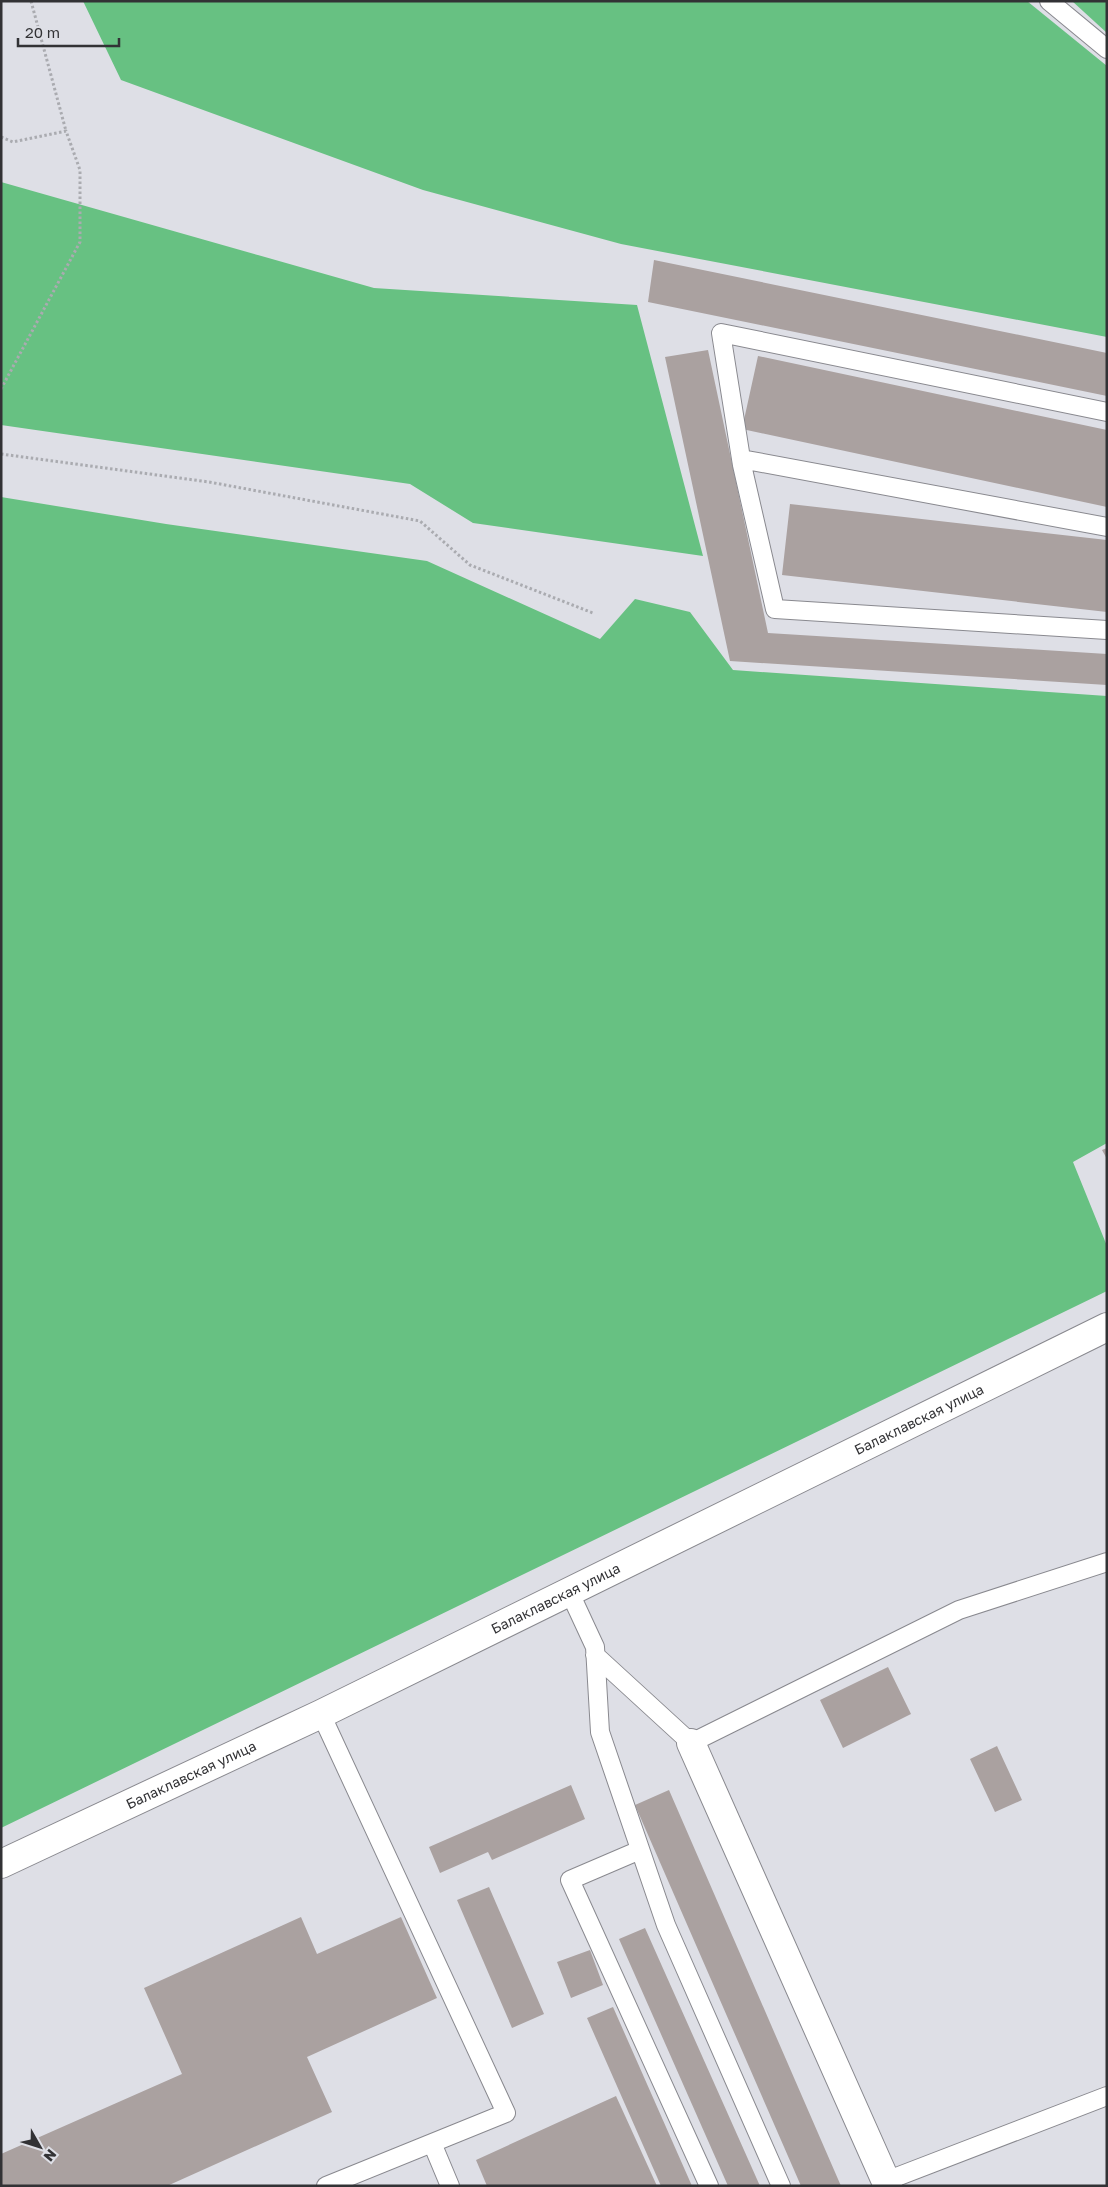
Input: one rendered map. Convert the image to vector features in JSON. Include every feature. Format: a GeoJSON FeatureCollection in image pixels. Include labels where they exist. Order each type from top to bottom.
{"type":"FeatureCollection","features":[{"type":"Feature","properties":{"kind":"main road","name":"Балаклавская улица"},"geometry":{"type":"LineString","coordinates":[[1,1864],[321,1714],[1107,1327]]}},
{"type":"Feature","properties":{"kind":"main road"},"geometry":{"type":"LineString","coordinates":[[691,1743],[887,2183]]}},
{"type":"Feature","properties":{"kind":"lane"},"geometry":{"type":"LineString","coordinates":[[1049,1],[1107,49]]}},
{"type":"Feature","properties":{"kind":"lane"},"geometry":{"type":"LineString","coordinates":[[1107,412],[721,333],[741,459],[775,609],[1107,630]]}},
{"type":"Feature","properties":{"kind":"lane"},"geometry":{"type":"LineString","coordinates":[[741,459],[1107,527]]}},
{"type":"Feature","properties":{"kind":"lane"},"geometry":{"type":"LineString","coordinates":[[595,1655],[691,1743],[959,1610],[1107,1562]]}},
{"type":"Feature","properties":{"kind":"lane"},"geometry":{"type":"LineString","coordinates":[[569,1591],[594,1647],[600,1732],[666,1926],[781,2186]]}},
{"type":"Feature","properties":{"kind":"lane"},"geometry":{"type":"LineString","coordinates":[[321,1714],[506,2113],[326,2186]]}},
{"type":"Feature","properties":{"kind":"lane"},"geometry":{"type":"LineString","coordinates":[[640,1850],[570,1880],[708,2186]]}},
{"type":"Feature","properties":{"kind":"lane"},"geometry":{"type":"LineString","coordinates":[[887,2183],[1107,2096]]}},
{"type":"Feature","properties":{"kind":"lane"},"geometry":{"type":"LineString","coordinates":[[432,2143],[450,2186]]}},
{"type":"Feature","properties":{"kind":"path"},"geometry":{"type":"LineString","coordinates":[[1,389],[80,242],[80,170],[66,131],[31,1]]}},
{"type":"Feature","properties":{"kind":"path"},"geometry":{"type":"LineString","coordinates":[[1,137],[13,142],[66,131]]}},
{"type":"Feature","properties":{"kind":"path"},"geometry":{"type":"LineString","coordinates":[[1,454],[209,482],[420,521],[470,565],[593,613]]}},
{"type":"Feature","properties":{"kind":"green space"},"geometry":{"type":"Polygon","coordinates":[[[83,1],[1027,1],[1107,66],[1107,337],[621,244],[423,190],[121,80],[83,1]]]}},
{"type":"Feature","properties":{"kind":"green space"},"geometry":{"type":"Polygon","coordinates":[[[1072,1],[1107,1],[1107,33],[1072,1]]]}},
{"type":"Feature","properties":{"kind":"green space"},"geometry":{"type":"Polygon","coordinates":[[[1,182],[374,288],[637,305],[703,556],[473,523],[410,484],[1,425],[1,182]]]}},
{"type":"Feature","properties":{"kind":"green space"},"geometry":{"type":"Polygon","coordinates":[[[1,497],[166,524],[427,561],[600,639],[635,599],[690,612],[733,670],[1107,696],[1107,1143],[1073,1162],[1107,1246],[1107,1291],[1,1828],[1,497]]]}},
{"type":"Feature","properties":{"kind":"building"},"geometry":{"type":"Polygon","coordinates":[[[654,260],[1107,353],[1107,396],[648,302],[654,260]]]}},
{"type":"Feature","properties":{"kind":"building"},"geometry":{"type":"Polygon","coordinates":[[[708,350],[768,633],[1107,654],[1107,685],[730,661],[665,357],[708,350]]]}},
{"type":"Feature","properties":{"kind":"building"},"geometry":{"type":"Polygon","coordinates":[[[758,356],[1107,430],[1107,507],[742,429],[758,356]]]}},
{"type":"Feature","properties":{"kind":"building"},"geometry":{"type":"Polygon","coordinates":[[[790,504],[1107,540],[1107,612],[782,575],[790,504]]]}},
{"type":"Feature","properties":{"kind":"building"},"geometry":{"type":"Polygon","coordinates":[[[1107,1148],[1107,1159],[1102,1150],[1107,1148]]]}},
{"type":"Feature","properties":{"kind":"building"},"geometry":{"type":"Polygon","coordinates":[[[888,1667],[911,1714],[843,1748],[820,1700],[888,1667]]]}},
{"type":"Feature","properties":{"kind":"building"},"geometry":{"type":"Polygon","coordinates":[[[997,1746],[1022,1800],[995,1812],[970,1759],[997,1746]]]}},
{"type":"Feature","properties":{"kind":"building"},"geometry":{"type":"Polygon","coordinates":[[[571,1785],[585,1819],[492,1860],[488,1852],[440,1873],[429,1847],[571,1785]]]}},
{"type":"Feature","properties":{"kind":"building"},"geometry":{"type":"Polygon","coordinates":[[[669,1790],[841,2186],[801,2186],[635,1805],[669,1790]]]}},
{"type":"Feature","properties":{"kind":"building"},"geometry":{"type":"Polygon","coordinates":[[[489,1887],[544,2014],[512,2028],[457,1900],[489,1887]]]}},
{"type":"Feature","properties":{"kind":"building"},"geometry":{"type":"Polygon","coordinates":[[[301,1917],[317,1954],[401,1917],[437,1998],[307,2057],[332,2112],[167,2186],[1,2186],[1,2154],[182,2074],[144,1988],[301,1917]]]}},
{"type":"Feature","properties":{"kind":"building"},"geometry":{"type":"Polygon","coordinates":[[[645,1928],[760,2186],[728,2186],[619,1939],[645,1928]]]}},
{"type":"Feature","properties":{"kind":"building"},"geometry":{"type":"Polygon","coordinates":[[[590,1950],[603,1985],[571,1998],[557,1962],[590,1950]]]}},
{"type":"Feature","properties":{"kind":"building"},"geometry":{"type":"Polygon","coordinates":[[[613,2007],[692,2186],[661,2186],[587,2018],[613,2007]]]}},
{"type":"Feature","properties":{"kind":"building"},"geometry":{"type":"Polygon","coordinates":[[[616,2096],[657,2186],[487,2186],[476,2160],[616,2096]]]}}]}
